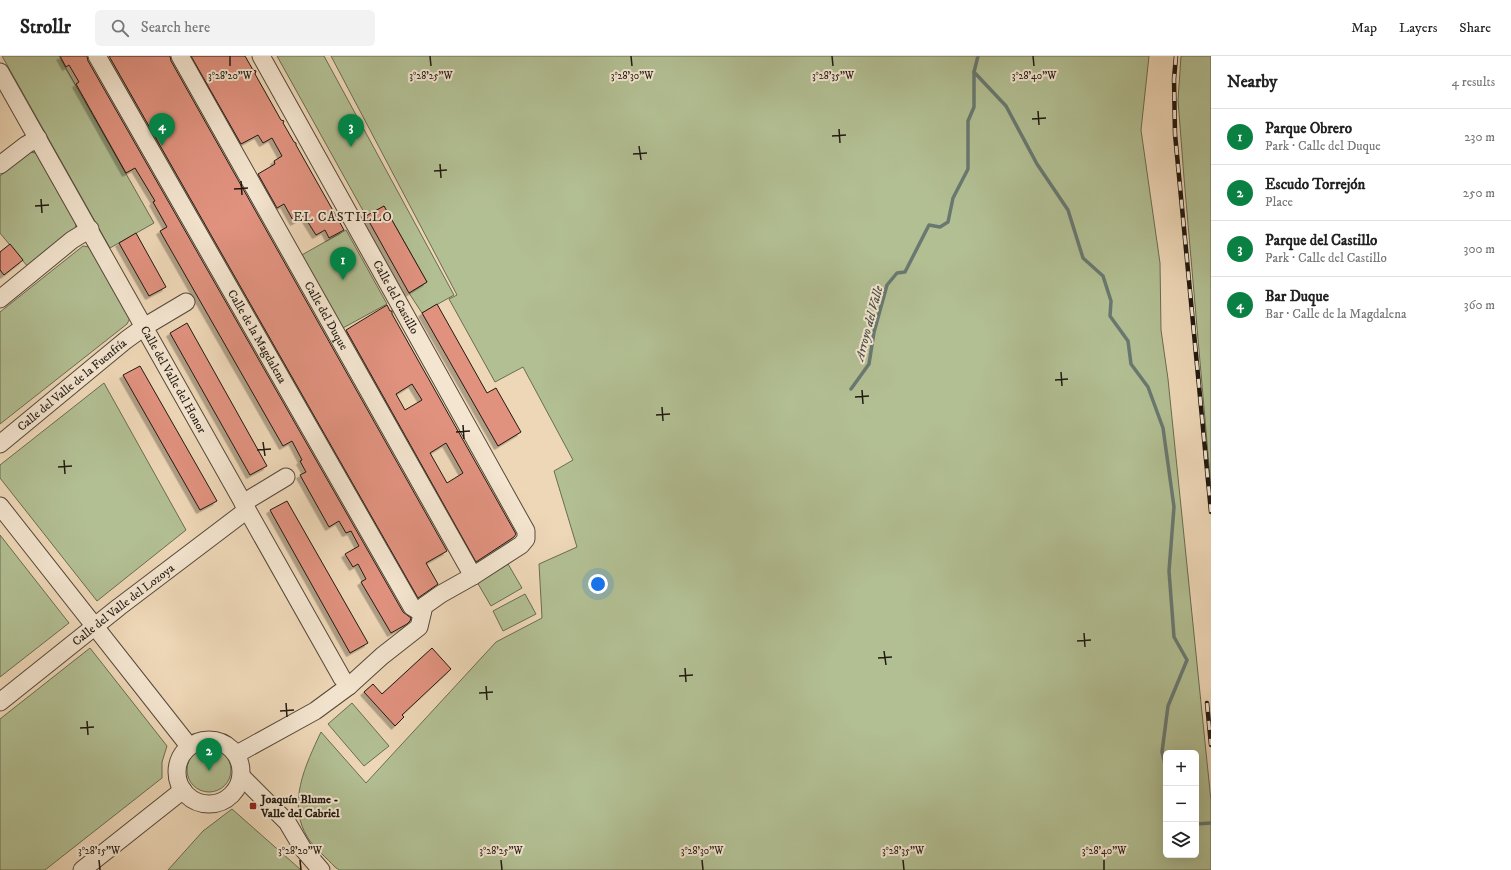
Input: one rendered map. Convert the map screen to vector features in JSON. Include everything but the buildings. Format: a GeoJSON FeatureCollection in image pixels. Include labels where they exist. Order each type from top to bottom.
{"type":"FeatureCollection","features":[{"type":"Feature","properties":{"kind":"street","name":"Calle de la Magdalena"},"geometry":{"type":"LineString","coordinates":[[97,56],[412,607],[422,613]]}},
{"type":"Feature","properties":{"kind":"street","name":"Calle del Duque"},"geometry":{"type":"LineString","coordinates":[[180,56],[473,576]]}},
{"type":"Feature","properties":{"kind":"street","name":"Calle del Castillo"},"geometry":{"type":"LineString","coordinates":[[261,56],[526,531],[526,539],[521,545],[473,576]]}},
{"type":"Feature","properties":{"kind":"street","name":"Calle del Valle del Honor"},"geometry":{"type":"LineString","coordinates":[[0,72],[90,229],[342,678],[349,686]]}},
{"type":"Feature","properties":{"kind":"street"},"geometry":{"type":"LineString","coordinates":[[0,165],[26,145],[38,138]]}},
{"type":"Feature","properties":{"kind":"street"},"geometry":{"type":"LineString","coordinates":[[0,299],[72,240],[90,229]]}},
{"type":"Feature","properties":{"kind":"street","name":"Calle del Valle de la Fuenfría"},"geometry":{"type":"LineString","coordinates":[[0,444],[144,326],[186,302]]}},
{"type":"Feature","properties":{"kind":"street","name":"Calle del Valle del Lozoya"},"geometry":{"type":"LineString","coordinates":[[0,702],[245,506],[286,477]]}},
{"type":"Feature","properties":{"kind":"street"},"geometry":{"type":"LineString","coordinates":[[0,506],[189,746]]}},
{"type":"Feature","properties":{"kind":"street"},"geometry":{"type":"LineString","coordinates":[[237,754],[315,711],[349,686],[382,656],[418,627],[424,606],[441,594],[473,576]]}},
{"type":"Feature","properties":{"kind":"street"},"geometry":{"type":"LineString","coordinates":[[211,739],[222,742],[237,754],[242,768],[242,777],[238,788],[230,797],[218,803],[206,804],[194,800],[183,790],[178,781],[177,768],[181,756],[189,746],[199,741],[211,739]]}},
{"type":"Feature","properties":{"kind":"street"},"geometry":{"type":"LineString","coordinates":[[242,777],[287,822],[303,849],[321,870]]}},
{"type":"Feature","properties":{"kind":"street"},"geometry":{"type":"LineString","coordinates":[[82,870],[183,790]]}},
{"type":"Feature","properties":{"kind":"street"},"geometry":{"type":"LineString","coordinates":[[230,797],[266,802]]}},
{"type":"Feature","properties":{"kind":"green space"},"geometry":{"type":"Polygon","coordinates":[[[2,56],[59,56],[154,223],[110,248],[2,56]]]}},
{"type":"Feature","properties":{"kind":"green space"},"geometry":{"type":"Polygon","coordinates":[[[277,56],[324,56],[454,295],[422,313],[409,293],[427,282],[384,206],[366,216],[277,56]]]}},
{"type":"Feature","properties":{"kind":"green space"},"geometry":{"type":"Polygon","coordinates":[[[331,56],[1149,56],[1141,130],[1160,263],[1161,330],[1168,379],[1211,801],[1211,870],[339,870],[308,838],[302,825],[299,812],[298,798],[304,771],[321,732],[366,783],[496,642],[542,618],[539,564],[577,547],[554,471],[573,460],[523,367],[495,382],[449,299],[457,295],[331,56]]]}},
{"type":"Feature","properties":{"kind":"green space"},"geometry":{"type":"Polygon","coordinates":[[[1181,56],[1211,56],[1211,488],[1178,100],[1181,56]]]}},
{"type":"Feature","properties":{"kind":"green space"},"geometry":{"type":"Polygon","coordinates":[[[30,152],[36,153],[76,224],[75,231],[28,267],[0,233],[0,176],[30,152]]]}},
{"type":"Feature","properties":{"kind":"green space"},"geometry":{"type":"Polygon","coordinates":[[[346,230],[387,304],[341,329],[300,256],[346,230]]]}},
{"type":"Feature","properties":{"kind":"green space"},"geometry":{"type":"Polygon","coordinates":[[[83,246],[89,247],[130,318],[127,324],[0,424],[0,312],[83,246]]]}},
{"type":"Feature","properties":{"kind":"green space"},"geometry":{"type":"Polygon","coordinates":[[[104,383],[186,530],[97,601],[0,478],[0,465],[104,383]]]}},
{"type":"Feature","properties":{"kind":"green space"},"geometry":{"type":"Polygon","coordinates":[[[0,535],[69,623],[0,677],[0,535]]]}},
{"type":"Feature","properties":{"kind":"green space"},"geometry":{"type":"Polygon","coordinates":[[[508,564],[522,588],[491,606],[477,582],[508,564]]]}},
{"type":"Feature","properties":{"kind":"green space"},"geometry":{"type":"Polygon","coordinates":[[[525,594],[536,614],[503,631],[493,611],[525,594]]]}},
{"type":"Feature","properties":{"kind":"green space"},"geometry":{"type":"Polygon","coordinates":[[[90,648],[167,746],[162,762],[162,778],[45,870],[0,870],[0,719],[90,648]]]}},
{"type":"Feature","properties":{"kind":"green space"},"geometry":{"type":"Polygon","coordinates":[[[352,703],[389,746],[364,766],[328,724],[352,703]]]}},
{"type":"Feature","properties":{"kind":"green space"},"geometry":{"type":"Polygon","coordinates":[[[209,748],[221,752],[227,758],[231,770],[227,782],[221,788],[209,792],[197,788],[191,782],[187,770],[191,758],[197,752],[209,748]]]}},
{"type":"Feature","properties":{"kind":"green space"},"geometry":{"type":"Polygon","coordinates":[[[232,809],[301,870],[168,870],[203,831],[232,809]]]}},
{"type":"Feature","properties":{"kind":"waterway","name":"Arroyo del Valle"},"geometry":{"type":"LineString","coordinates":[[851,389],[869,364],[874,332],[887,285],[897,273],[905,272],[929,225],[940,227],[948,222],[953,198],[968,169],[968,121],[974,107],[974,72],[978,56]]}},
{"type":"Feature","properties":{"kind":"waterway"},"geometry":{"type":"LineString","coordinates":[[974,72],[1006,106],[1037,164],[1068,210],[1083,258],[1103,276],[1111,301],[1110,316],[1128,341],[1131,364],[1148,387],[1163,428],[1174,507],[1169,571],[1174,637],[1187,660],[1168,706],[1162,752],[1163,756]]}},
{"type":"Feature","properties":{"kind":"waterway"},"geometry":{"type":"LineString","coordinates":[[1199,824],[1211,823]]}},
{"type":"Feature","properties":{"kind":"railway"},"geometry":{"type":"LineString","coordinates":[[1176,56],[1174,79],[1175,134],[1211,512]]}},
{"type":"Feature","properties":{"kind":"railway"},"geometry":{"type":"LineString","coordinates":[[1207,703],[1211,745]]}},
{"type":"Feature","properties":{"kind":"place","name":"Bar Duque"},"geometry":{"type":"Point","coordinates":[162,146]}},
{"type":"Feature","properties":{"kind":"place","name":"Parque del Castillo"},"geometry":{"type":"Point","coordinates":[351,147]}},
{"type":"Feature","properties":{"kind":"place","name":"Parque Obrero"},"geometry":{"type":"Point","coordinates":[343,280]}},
{"type":"Feature","properties":{"kind":"place","name":"Escudo Torrejón"},"geometry":{"type":"Point","coordinates":[209,771]}},
{"type":"Feature","properties":{"kind":"place","name":"Joaquín Blume - Valle del Cabriel"},"geometry":{"type":"Point","coordinates":[253,806]}},
{"type":"Feature","properties":{"kind":"district","name":"EL CASTILLO"},"geometry":{"type":"Point","coordinates":[343,216]}}]}
